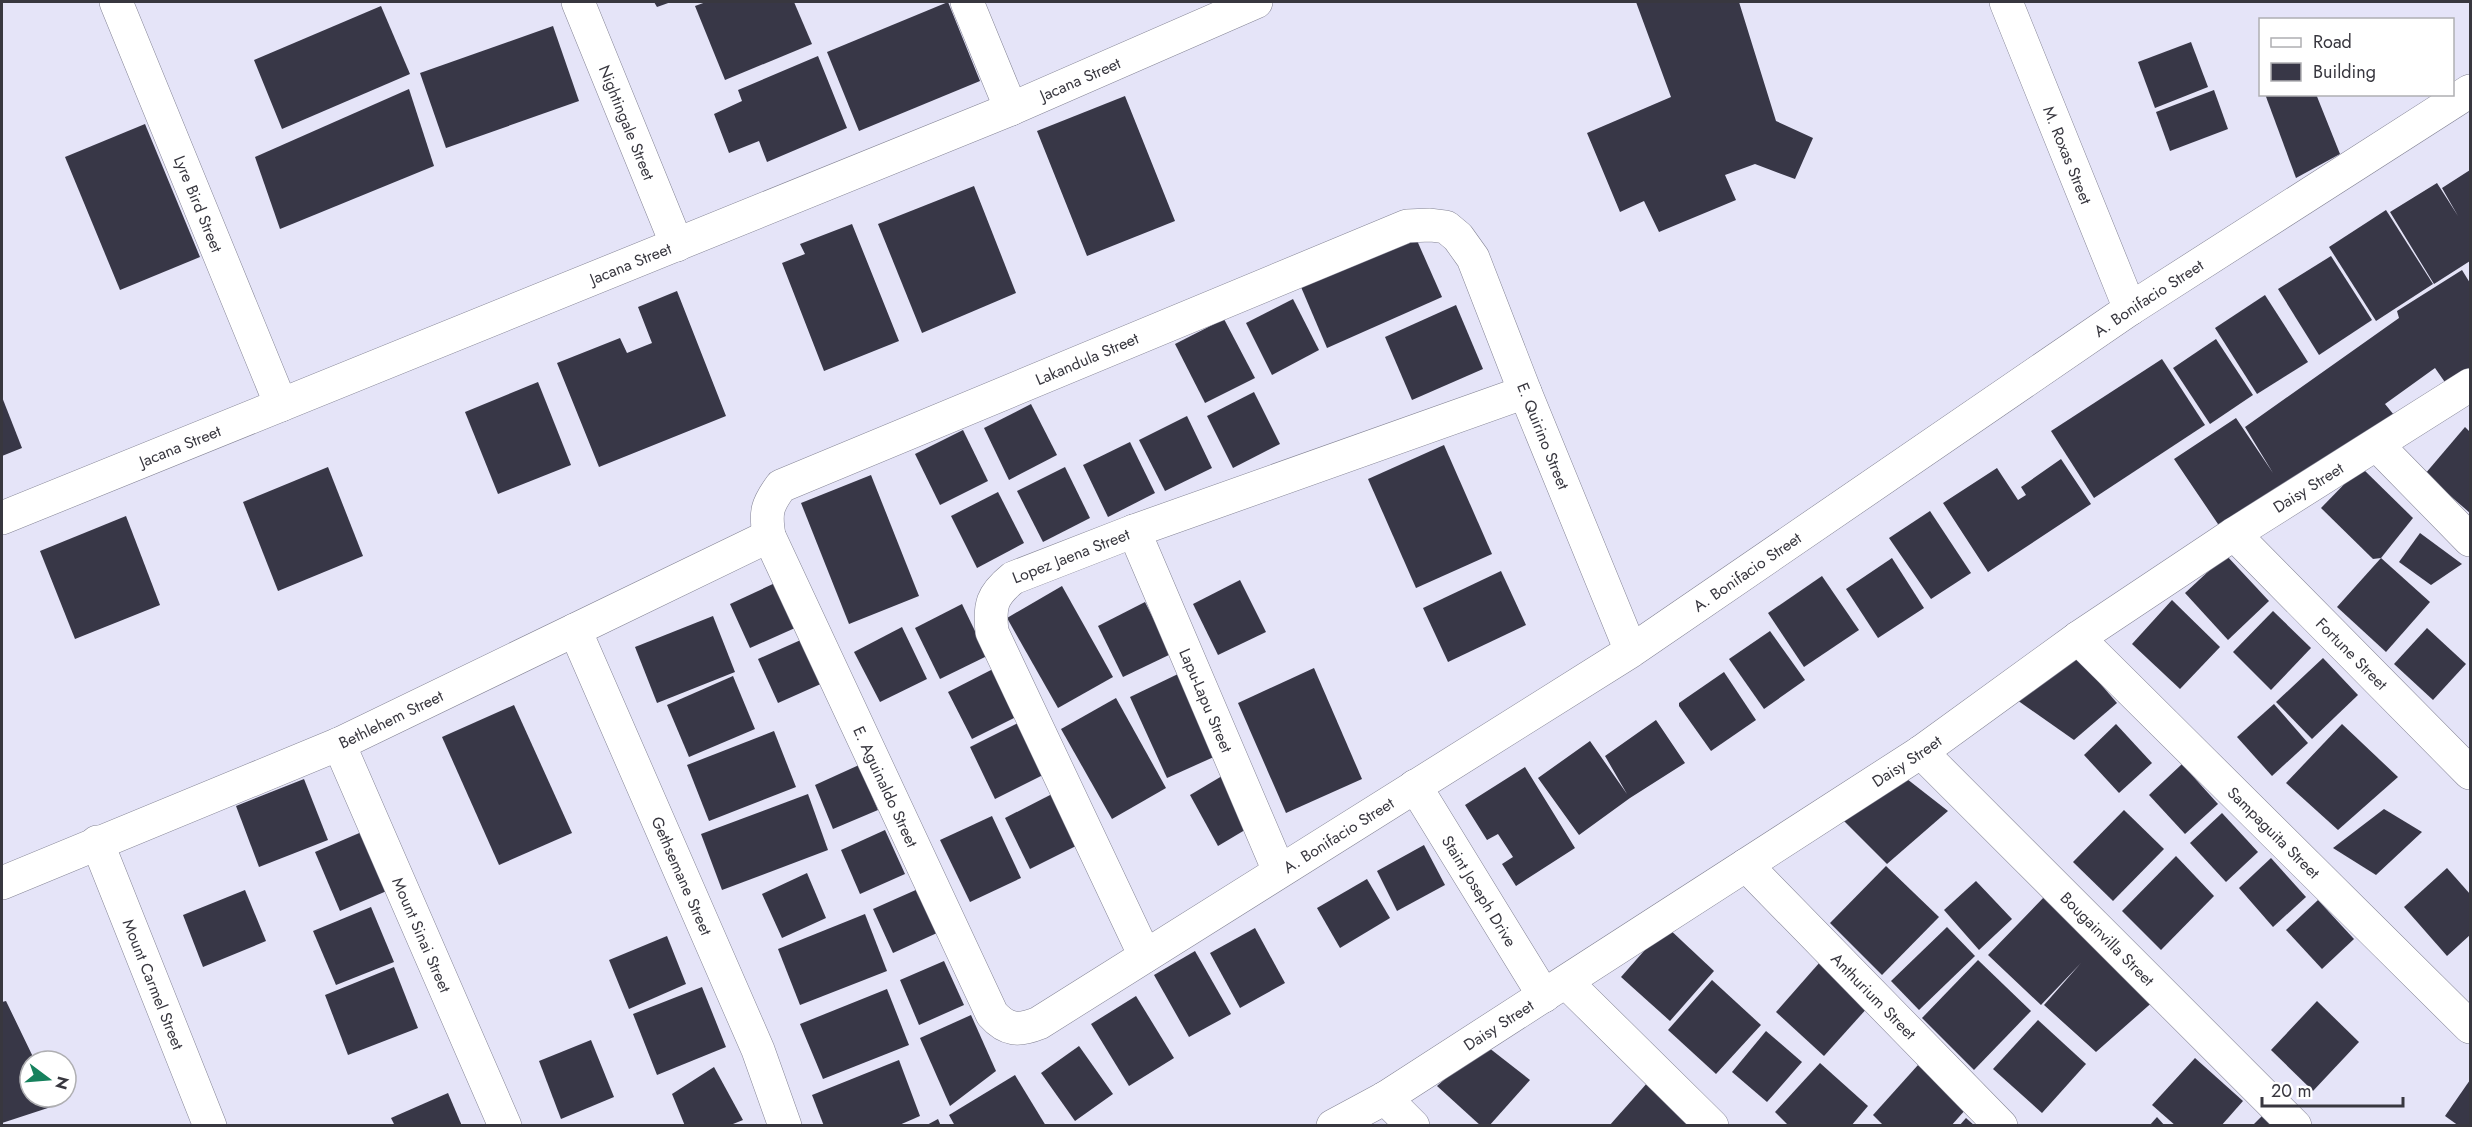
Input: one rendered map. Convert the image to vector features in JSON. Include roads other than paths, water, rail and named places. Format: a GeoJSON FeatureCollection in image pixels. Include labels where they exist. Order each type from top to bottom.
{"type":"FeatureCollection","features":[{"type":"Feature","properties":{"kind":"street","name":"Lyre Bird Street"},"geometry":{"type":"LineString","coordinates":[[116,2],[281,405]]}},
{"type":"Feature","properties":{"kind":"street","name":"Nightingale Street"},"geometry":{"type":"LineString","coordinates":[[578,2],[677,245]]}},
{"type":"Feature","properties":{"kind":"street"},"geometry":{"type":"LineString","coordinates":[[967,2],[1011,109]]}},
{"type":"Feature","properties":{"kind":"street","name":"Jacana Street"},"geometry":{"type":"LineString","coordinates":[[2,518],[1011,109],[1256,2]]}},
{"type":"Feature","properties":{"kind":"street","name":"M. Roxas Street"},"geometry":{"type":"LineString","coordinates":[[2014,4],[2130,309]]}},
{"type":"Feature","properties":{"kind":"street","name":"A. Bonifacio Street"},"geometry":{"type":"LineString","coordinates":[[1010,1029],[1023,1029],[1039,1023],[1631,651],[2130,309],[2470,91]]}},
{"type":"Feature","properties":{"kind":"street","name":"Lakandula Street"},"geometry":{"type":"LineString","coordinates":[[769,536],[766,519],[769,502],[781,486],[1407,226],[1446,227]]}},
{"type":"Feature","properties":{"kind":"street","name":"E. Quirino Street"},"geometry":{"type":"LineString","coordinates":[[1446,227],[1458,237],[1473,258],[1631,651]]}},
{"type":"Feature","properties":{"kind":"street","name":"Daisy Street"},"geometry":{"type":"LineString","coordinates":[[1333,1125],[1385,1098],[1921,752],[2078,638],[2234,534],[2378,446],[2470,385]]}},
{"type":"Feature","properties":{"kind":"street","name":"Lopez Jaena Street"},"geometry":{"type":"LineString","coordinates":[[1145,957],[992,632],[993,601],[999,590],[1013,578],[1134,531],[1525,392]]}},
{"type":"Feature","properties":{"kind":"street"},"geometry":{"type":"LineString","coordinates":[[2378,446],[2470,540]]}},
{"type":"Feature","properties":{"kind":"street","name":"Lapu-Lapu Street"},"geometry":{"type":"LineString","coordinates":[[1134,531],[1279,871]]}},
{"type":"Feature","properties":{"kind":"street","name":"Fortune Street"},"geometry":{"type":"LineString","coordinates":[[2234,534],[2470,773]]}},
{"type":"Feature","properties":{"kind":"street","name":"Bethlehem Street"},"geometry":{"type":"LineString","coordinates":[[2,883],[339,744],[769,536]]}},
{"type":"Feature","properties":{"kind":"street","name":"E. Aguinaldo Street"},"geometry":{"type":"LineString","coordinates":[[769,536],[992,1014],[1010,1029]]}},
{"type":"Feature","properties":{"kind":"street","name":"Gethsemane Street"},"geometry":{"type":"LineString","coordinates":[[574,630],[754,1039],[785,1125]]}},
{"type":"Feature","properties":{"kind":"street","name":"Sampaguita Street"},"geometry":{"type":"LineString","coordinates":[[2078,638],[2470,1027]]}},
{"type":"Feature","properties":{"kind":"street","name":"Mount Sinai Street"},"geometry":{"type":"LineString","coordinates":[[339,744],[505,1125]]}},
{"type":"Feature","properties":{"kind":"street","name":"Bougainvilla Street"},"geometry":{"type":"LineString","coordinates":[[1921,752],[2295,1125]]}},
{"type":"Feature","properties":{"kind":"street","name":"Staint Joseph Drive"},"geometry":{"type":"LineString","coordinates":[[1415,786],[1555,989],[1712,1125]]}},
{"type":"Feature","properties":{"kind":"street","name":"Mount Carmel Street"},"geometry":{"type":"LineString","coordinates":[[97,842],[210,1125]]}},
{"type":"Feature","properties":{"kind":"street","name":"Anthurium Street"},"geometry":{"type":"LineString","coordinates":[[1746,865],[2001,1125]]}},
{"type":"Feature","properties":{"kind":"street"},"geometry":{"type":"LineString","coordinates":[[1385,1098],[1413,1125]]}}]}
